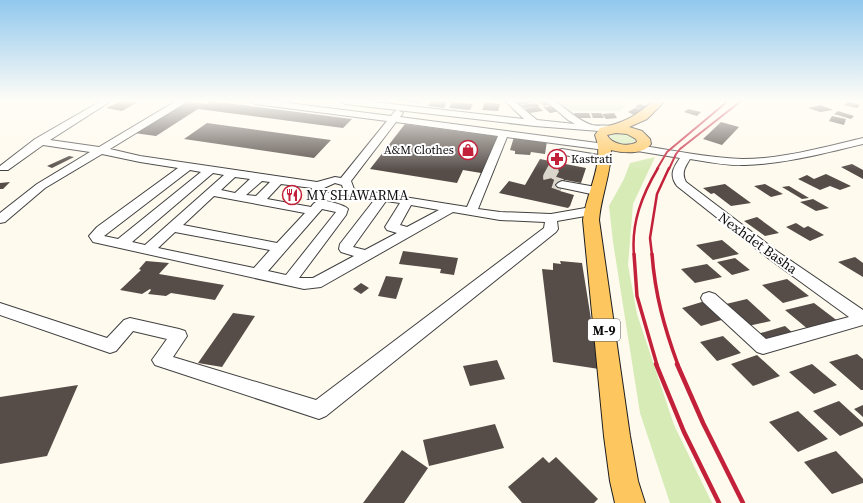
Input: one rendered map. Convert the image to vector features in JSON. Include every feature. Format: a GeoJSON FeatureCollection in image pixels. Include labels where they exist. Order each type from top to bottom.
{"type":"FeatureCollection","features":[{"type":"Feature","properties":{"kind":"main road"},"geometry":{"type":"LineString","coordinates":[[623,124],[602,133],[603,146],[616,147],[638,142]]}},
{"type":"Feature","properties":{"kind":"main road"},"geometry":{"type":"LineString","coordinates":[[596,194],[614,160],[638,142],[641,124]]}},
{"type":"Feature","properties":{"kind":"main road"},"geometry":{"type":"LineString","coordinates":[[613,129],[628,130],[638,142]]}},
{"type":"Feature","properties":{"kind":"main road","name":"M-9"},"geometry":{"type":"LineString","coordinates":[[603,146],[596,194],[617,436],[624,480],[630,503]]}},
{"type":"Feature","properties":{"kind":"street"},"geometry":{"type":"LineString","coordinates":[[4,168],[39,141],[65,124]]}},
{"type":"Feature","properties":{"kind":"street"},"geometry":{"type":"LineString","coordinates":[[0,219],[41,186],[143,124]]}},
{"type":"Feature","properties":{"kind":"street"},"geometry":{"type":"LineString","coordinates":[[212,192],[258,201],[336,197],[377,124]]}},
{"type":"Feature","properties":{"kind":"street"},"geometry":{"type":"LineString","coordinates":[[342,184],[388,124]]}},
{"type":"Feature","properties":{"kind":"street"},"geometry":{"type":"LineString","coordinates":[[441,124],[504,133],[565,147],[603,146]]}},
{"type":"Feature","properties":{"kind":"street"},"geometry":{"type":"LineString","coordinates":[[550,124],[613,129]]}},
{"type":"Feature","properties":{"kind":"street"},"geometry":{"type":"LineString","coordinates":[[583,124],[591,128]]}},
{"type":"Feature","properties":{"kind":"street"},"geometry":{"type":"LineString","coordinates":[[555,125],[582,131],[603,146]]}},
{"type":"Feature","properties":{"kind":"street"},"geometry":{"type":"LineString","coordinates":[[471,211],[504,133]]}},
{"type":"Feature","properties":{"kind":"street"},"geometry":{"type":"LineString","coordinates":[[39,141],[100,150],[140,159],[279,179],[342,209],[342,212],[289,281]]}},
{"type":"Feature","properties":{"kind":"street"},"geometry":{"type":"LineString","coordinates":[[638,142],[682,154],[721,161],[760,161],[797,156],[863,141]]}},
{"type":"Feature","properties":{"kind":"street"},"geometry":{"type":"LineString","coordinates":[[557,162],[565,147]]}},
{"type":"Feature","properties":{"kind":"street","name":"Nexhdet Basha"},"geometry":{"type":"LineString","coordinates":[[682,154],[677,177],[681,184],[772,255],[863,318]]}},
{"type":"Feature","properties":{"kind":"street"},"geometry":{"type":"LineString","coordinates":[[188,166],[102,230],[96,236],[98,239],[289,281],[304,284],[316,283],[451,208]]}},
{"type":"Feature","properties":{"kind":"street"},"geometry":{"type":"LineString","coordinates":[[121,244],[211,169]]}},
{"type":"Feature","properties":{"kind":"street"},"geometry":{"type":"LineString","coordinates":[[146,250],[233,173]]}},
{"type":"Feature","properties":{"kind":"street"},"geometry":{"type":"LineString","coordinates":[[237,197],[260,176]]}},
{"type":"Feature","properties":{"kind":"street"},"geometry":{"type":"LineString","coordinates":[[258,201],[279,179]]}},
{"type":"Feature","properties":{"kind":"street"},"geometry":{"type":"LineString","coordinates":[[257,274],[320,199],[326,182],[342,184],[383,197],[500,216],[552,218],[596,194]]}},
{"type":"Feature","properties":{"kind":"street"},"geometry":{"type":"LineString","coordinates":[[562,185],[596,194]]}},
{"type":"Feature","properties":{"kind":"street"},"geometry":{"type":"LineString","coordinates":[[368,255],[346,249],[347,244],[383,197]]}},
{"type":"Feature","properties":{"kind":"street"},"geometry":{"type":"LineString","coordinates":[[407,201],[392,227],[409,232]]}},
{"type":"Feature","properties":{"kind":"street"},"geometry":{"type":"LineString","coordinates":[[0,308],[110,346],[130,324],[179,336],[160,360],[319,410],[551,229],[552,218]]}},
{"type":"Feature","properties":{"kind":"street"},"geometry":{"type":"LineString","coordinates":[[172,227],[280,248]]}},
{"type":"Feature","properties":{"kind":"street"},"geometry":{"type":"LineString","coordinates":[[709,298],[763,347],[863,318]]}},
{"type":"Feature","properties":{"kind":"green space"},"geometry":{"type":"Polygon","coordinates":[[[618,133],[626,133],[635,138],[635,141],[629,144],[623,144],[611,139],[610,136],[618,133]]]}},
{"type":"Feature","properties":{"kind":"green space"},"geometry":{"type":"Polygon","coordinates":[[[655,157],[633,204],[628,265],[637,314],[674,425],[712,503],[670,503],[640,413],[613,242],[609,206],[624,179],[630,163],[655,157]]]}},
{"type":"Feature","properties":{"kind":"building"},"geometry":{"type":"Polygon","coordinates":[[[148,124],[174,124],[156,136],[134,133],[148,124]]]}},
{"type":"Feature","properties":{"kind":"building"},"geometry":{"type":"Polygon","coordinates":[[[205,124],[218,124],[331,140],[314,158],[184,139],[205,124]]]}},
{"type":"Feature","properties":{"kind":"building"},"geometry":{"type":"Polygon","coordinates":[[[316,124],[347,124],[343,128],[316,124]]]}},
{"type":"Feature","properties":{"kind":"building"},"geometry":{"type":"Polygon","coordinates":[[[405,124],[501,137],[487,174],[463,170],[457,183],[370,169],[405,124]]]}},
{"type":"Feature","properties":{"kind":"building"},"geometry":{"type":"Polygon","coordinates":[[[718,124],[730,124],[739,127],[722,145],[703,139],[718,124]]]}},
{"type":"Feature","properties":{"kind":"building"},"geometry":{"type":"Polygon","coordinates":[[[514,137],[547,141],[545,154],[531,152],[530,155],[515,154],[515,151],[510,150],[514,137]]]}},
{"type":"Feature","properties":{"kind":"building"},"geometry":{"type":"Polygon","coordinates":[[[69,156],[74,157],[52,168],[47,166],[69,156]]]}},
{"type":"Feature","properties":{"kind":"building"},"geometry":{"type":"Polygon","coordinates":[[[540,159],[586,168],[581,183],[565,180],[560,191],[574,195],[568,208],[499,193],[509,181],[525,185],[540,159]]]}},
{"type":"Feature","properties":{"kind":"building"},"geometry":{"type":"Polygon","coordinates":[[[852,164],[863,170],[863,179],[841,167],[852,164]]]}},
{"type":"Feature","properties":{"kind":"building"},"geometry":{"type":"Polygon","coordinates":[[[826,174],[851,186],[840,190],[830,186],[820,190],[798,179],[807,175],[814,179],[826,174]]]}},
{"type":"Feature","properties":{"kind":"building"},"geometry":{"type":"Polygon","coordinates":[[[10,182],[3,189],[0,189],[0,183],[10,182]]]}},
{"type":"Feature","properties":{"kind":"building"},"geometry":{"type":"Polygon","coordinates":[[[725,184],[751,203],[731,206],[714,193],[711,194],[703,188],[725,184]]]}},
{"type":"Feature","properties":{"kind":"building"},"geometry":{"type":"Polygon","coordinates":[[[765,184],[783,194],[771,197],[754,186],[765,184]]]}},
{"type":"Feature","properties":{"kind":"building"},"geometry":{"type":"Polygon","coordinates":[[[789,186],[809,198],[802,199],[782,187],[789,186]]]}},
{"type":"Feature","properties":{"kind":"building"},"geometry":{"type":"Polygon","coordinates":[[[813,199],[829,208],[816,211],[800,202],[813,199]]]}},
{"type":"Feature","properties":{"kind":"building"},"geometry":{"type":"Polygon","coordinates":[[[757,217],[779,233],[765,236],[744,221],[757,217]]]}},
{"type":"Feature","properties":{"kind":"building"},"geometry":{"type":"Polygon","coordinates":[[[796,223],[804,228],[808,226],[824,235],[810,241],[786,227],[796,223]]]}},
{"type":"Feature","properties":{"kind":"building"},"geometry":{"type":"Polygon","coordinates":[[[722,240],[739,254],[713,260],[696,245],[722,240]]]}},
{"type":"Feature","properties":{"kind":"building"},"geometry":{"type":"Polygon","coordinates":[[[403,251],[458,258],[454,275],[440,273],[441,269],[399,264],[403,251]]]}},
{"type":"Feature","properties":{"kind":"building"},"geometry":{"type":"Polygon","coordinates":[[[855,257],[863,263],[863,277],[838,262],[855,257]]]}},
{"type":"Feature","properties":{"kind":"building"},"geometry":{"type":"Polygon","coordinates":[[[735,258],[750,270],[732,275],[717,262],[735,258]]]}},
{"type":"Feature","properties":{"kind":"building"},"geometry":{"type":"Polygon","coordinates":[[[146,261],[169,263],[159,274],[224,285],[215,300],[171,293],[166,296],[148,294],[151,290],[150,289],[142,294],[120,290],[141,270],[139,269],[146,261]]]}},
{"type":"Feature","properties":{"kind":"building"},"geometry":{"type":"Polygon","coordinates":[[[560,261],[582,263],[599,369],[553,362],[542,269],[553,270],[553,263],[561,264],[560,261]]]}},
{"type":"Feature","properties":{"kind":"building"},"geometry":{"type":"Polygon","coordinates":[[[707,264],[722,277],[695,283],[681,269],[707,264]]]}},
{"type":"Feature","properties":{"kind":"building"},"geometry":{"type":"Polygon","coordinates":[[[386,276],[403,278],[396,299],[378,296],[386,276]]]}},
{"type":"Feature","properties":{"kind":"building"},"geometry":{"type":"Polygon","coordinates":[[[787,279],[809,296],[783,303],[762,285],[787,279]]]}},
{"type":"Feature","properties":{"kind":"building"},"geometry":{"type":"Polygon","coordinates":[[[361,283],[369,288],[361,294],[353,289],[361,283]]]}},
{"type":"Feature","properties":{"kind":"building"},"geometry":{"type":"Polygon","coordinates":[[[747,299],[771,321],[748,326],[726,304],[747,299]]]}},
{"type":"Feature","properties":{"kind":"building"},"geometry":{"type":"Polygon","coordinates":[[[705,301],[725,319],[701,326],[682,308],[705,301]]]}},
{"type":"Feature","properties":{"kind":"building"},"geometry":{"type":"Polygon","coordinates":[[[814,303],[839,322],[809,330],[785,310],[814,303]]]}},
{"type":"Feature","properties":{"kind":"building"},"geometry":{"type":"Polygon","coordinates":[[[233,313],[255,316],[222,367],[198,363],[233,313]]]}},
{"type":"Feature","properties":{"kind":"building"},"geometry":{"type":"Polygon","coordinates":[[[785,326],[794,334],[763,343],[754,335],[785,326]]]}},
{"type":"Feature","properties":{"kind":"building"},"geometry":{"type":"Polygon","coordinates":[[[723,336],[741,353],[717,361],[700,342],[723,336]]]}},
{"type":"Feature","properties":{"kind":"building"},"geometry":{"type":"Polygon","coordinates":[[[857,354],[863,359],[863,390],[861,390],[829,362],[857,354]]]}},
{"type":"Feature","properties":{"kind":"building"},"geometry":{"type":"Polygon","coordinates":[[[757,355],[780,376],[753,386],[731,364],[757,355]]]}},
{"type":"Feature","properties":{"kind":"building"},"geometry":{"type":"Polygon","coordinates":[[[497,360],[505,379],[470,386],[463,366],[497,360]]]}},
{"type":"Feature","properties":{"kind":"building"},"geometry":{"type":"Polygon","coordinates":[[[812,364],[837,385],[814,394],[789,372],[812,364]]]}},
{"type":"Feature","properties":{"kind":"building"},"geometry":{"type":"Polygon","coordinates":[[[78,385],[47,456],[0,464],[0,397],[78,385]]]}},
{"type":"Feature","properties":{"kind":"building"},"geometry":{"type":"Polygon","coordinates":[[[839,401],[863,423],[863,426],[840,436],[813,411],[839,401]]]}},
{"type":"Feature","properties":{"kind":"building"},"geometry":{"type":"Polygon","coordinates":[[[863,405],[863,417],[854,409],[863,405]]]}},
{"type":"Feature","properties":{"kind":"building"},"geometry":{"type":"Polygon","coordinates":[[[798,411],[828,439],[798,452],[769,422],[798,411]]]}},
{"type":"Feature","properties":{"kind":"building"},"geometry":{"type":"Polygon","coordinates":[[[495,424],[504,448],[429,466],[423,440],[495,424]]]}},
{"type":"Feature","properties":{"kind":"building"},"geometry":{"type":"Polygon","coordinates":[[[402,450],[428,468],[404,503],[363,503],[402,450]]]}},
{"type":"Feature","properties":{"kind":"building"},"geometry":{"type":"Polygon","coordinates":[[[836,451],[863,479],[863,483],[832,494],[804,462],[836,451]]]}},
{"type":"Feature","properties":{"kind":"building"},"geometry":{"type":"Polygon","coordinates":[[[543,457],[549,463],[556,457],[598,499],[594,503],[522,503],[508,487],[543,457]]]}},
{"type":"Feature","properties":{"kind":"tunnel"},"geometry":{"type":"LineString","coordinates":[[553,169],[557,162]]}},
{"type":"Feature","properties":{"kind":"tunnel"},"geometry":{"type":"LineString","coordinates":[[554,168],[549,177],[550,181],[562,185]]}},
{"type":"Feature","properties":{"kind":"railway"},"geometry":{"type":"LineString","coordinates":[[657,169],[667,152],[700,124]]}},
{"type":"Feature","properties":{"kind":"railway"},"geometry":{"type":"LineString","coordinates":[[669,169],[680,149],[711,124]]}},
{"type":"Feature","properties":{"kind":"railway"},"geometry":{"type":"LineString","coordinates":[[634,254],[634,232],[639,210],[647,188],[658,168]]}},
{"type":"Feature","properties":{"kind":"railway"},"geometry":{"type":"LineString","coordinates":[[652,255],[650,238],[657,194],[669,168]]}},
{"type":"Feature","properties":{"kind":"railway"},"geometry":{"type":"LineString","coordinates":[[634,254],[637,296],[657,365]]}},
{"type":"Feature","properties":{"kind":"railway"},"geometry":{"type":"LineString","coordinates":[[652,254],[655,283],[661,310],[668,337],[678,365]]}},
{"type":"Feature","properties":{"kind":"railway"},"geometry":{"type":"LineString","coordinates":[[656,364],[684,432],[719,503]]}},
{"type":"Feature","properties":{"kind":"railway"},"geometry":{"type":"LineString","coordinates":[[677,364],[703,423],[743,503]]}},
{"type":"Feature","properties":{"kind":"place","name":"A&M Clothes"},"geometry":{"type":"Point","coordinates":[468,150]}},
{"type":"Feature","properties":{"kind":"place","name":"Kastrati"},"geometry":{"type":"Point","coordinates":[557,159]}},
{"type":"Feature","properties":{"kind":"place","name":"MY SHAWARMA"},"geometry":{"type":"Point","coordinates":[292,195]}}]}
